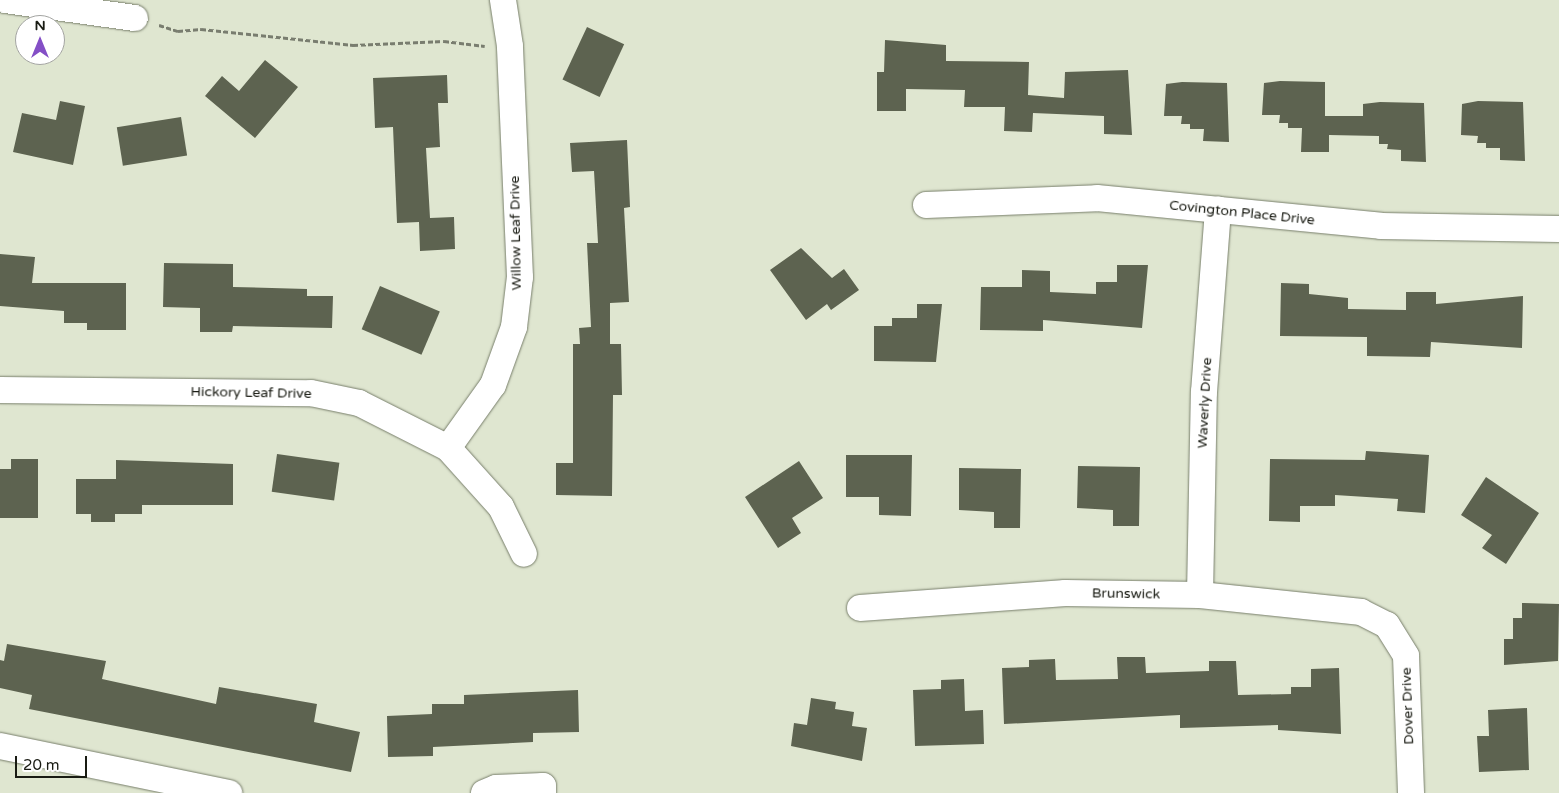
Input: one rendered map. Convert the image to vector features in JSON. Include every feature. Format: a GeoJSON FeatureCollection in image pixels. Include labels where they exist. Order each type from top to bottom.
{"type":"FeatureCollection","features":[{"type":"Feature","properties":{"kind":"street"},"geometry":{"type":"LineString","coordinates":[[5,0],[136,18]]}},
{"type":"Feature","properties":{"kind":"street","name":"Willow Leaf Drive"},"geometry":{"type":"LineString","coordinates":[[448,448],[493,385],[514,327],[520,278],[510,46],[503,0]]}},
{"type":"Feature","properties":{"kind":"street","name":"Covington Place Drive"},"geometry":{"type":"LineString","coordinates":[[926,205],[1097,198],[1381,226],[1559,229]]}},
{"type":"Feature","properties":{"kind":"street","name":"Waverly Drive"},"geometry":{"type":"LineString","coordinates":[[1200,595],[1204,392],[1218,210]]}},
{"type":"Feature","properties":{"kind":"street","name":"Hickory Leaf Drive"},"geometry":{"type":"LineString","coordinates":[[0,390],[311,393],[358,403],[448,448],[500,507],[524,554]]}},
{"type":"Feature","properties":{"kind":"street","name":"Brunswick"},"geometry":{"type":"LineString","coordinates":[[860,608],[1029,594],[1200,595],[1361,612],[1387,625]]}},
{"type":"Feature","properties":{"kind":"street","name":"Dover Drive"},"geometry":{"type":"LineString","coordinates":[[1387,625],[1399,639],[1408,674],[1411,793]]}},
{"type":"Feature","properties":{"kind":"street"},"geometry":{"type":"LineString","coordinates":[[0,746],[229,793]]}},
{"type":"Feature","properties":{"kind":"street"},"geometry":{"type":"LineString","coordinates":[[484,793],[496,788],[543,786],[543,793]]}},
{"type":"Feature","properties":{"kind":"path"},"geometry":{"type":"LineString","coordinates":[[136,18],[178,31],[201,29],[353,46],[444,41],[510,46]]}},
{"type":"Feature","properties":{"kind":"building"},"geometry":{"type":"Polygon","coordinates":[[[587,27],[624,44],[600,97],[562,80],[587,27]]]}},
{"type":"Feature","properties":{"kind":"building"},"geometry":{"type":"Polygon","coordinates":[[[885,40],[946,45],[946,61],[1029,62],[1028,95],[1064,98],[1065,72],[1128,70],[1132,135],[1104,134],[1104,116],[1033,113],[1032,132],[1004,131],[1005,107],[964,107],[965,90],[906,89],[906,111],[877,111],[877,72],[884,72],[885,40]]]}},
{"type":"Feature","properties":{"kind":"building"},"geometry":{"type":"Polygon","coordinates":[[[265,60],[298,87],[255,138],[205,96],[222,76],[239,91],[265,60]]]}},
{"type":"Feature","properties":{"kind":"building"},"geometry":{"type":"Polygon","coordinates":[[[447,75],[448,103],[438,103],[440,147],[426,148],[430,218],[454,217],[455,249],[420,251],[419,222],[397,223],[393,127],[375,128],[373,78],[447,75]]]}},
{"type":"Feature","properties":{"kind":"building"},"geometry":{"type":"Polygon","coordinates":[[[1280,81],[1325,82],[1325,116],[1363,116],[1363,104],[1380,102],[1424,103],[1426,162],[1401,161],[1401,150],[1387,149],[1388,144],[1379,144],[1379,136],[1329,135],[1329,152],[1301,152],[1302,128],[1288,128],[1288,123],[1279,123],[1280,115],[1262,115],[1264,83],[1280,81]]]}},
{"type":"Feature","properties":{"kind":"building"},"geometry":{"type":"Polygon","coordinates":[[[1182,82],[1227,83],[1229,142],[1203,141],[1204,129],[1190,129],[1190,124],[1181,124],[1182,116],[1164,116],[1166,84],[1182,82]]]}},
{"type":"Feature","properties":{"kind":"building"},"geometry":{"type":"Polygon","coordinates":[[[60,101],[85,106],[73,165],[13,152],[22,113],[56,120],[60,101]]]}},
{"type":"Feature","properties":{"kind":"building"},"geometry":{"type":"Polygon","coordinates":[[[1478,101],[1523,102],[1525,161],[1500,160],[1500,148],[1486,148],[1486,143],[1477,143],[1478,136],[1461,135],[1462,104],[1478,101]]]}},
{"type":"Feature","properties":{"kind":"building"},"geometry":{"type":"Polygon","coordinates":[[[181,117],[187,156],[123,166],[117,127],[181,117]]]}},
{"type":"Feature","properties":{"kind":"building"},"geometry":{"type":"Polygon","coordinates":[[[627,140],[630,207],[624,208],[629,302],[610,303],[610,344],[621,344],[622,395],[613,395],[612,496],[556,495],[556,463],[573,463],[573,344],[580,344],[579,328],[591,327],[587,243],[598,243],[594,171],[572,172],[570,143],[627,140]]]}},
{"type":"Feature","properties":{"kind":"building"},"geometry":{"type":"Polygon","coordinates":[[[801,248],[832,278],[844,269],[859,290],[831,310],[827,304],[806,320],[770,270],[801,248]]]}},
{"type":"Feature","properties":{"kind":"building"},"geometry":{"type":"Polygon","coordinates":[[[0,254],[35,257],[32,283],[126,283],[126,330],[87,330],[87,323],[64,323],[64,311],[0,306],[0,254]]]}},
{"type":"Feature","properties":{"kind":"building"},"geometry":{"type":"Polygon","coordinates":[[[164,263],[233,264],[233,287],[307,289],[307,296],[333,296],[332,328],[233,326],[232,332],[200,332],[200,308],[163,307],[164,263]]]}},
{"type":"Feature","properties":{"kind":"building"},"geometry":{"type":"Polygon","coordinates":[[[1117,265],[1148,265],[1142,328],[1043,320],[1043,331],[980,330],[981,287],[1022,287],[1022,270],[1050,271],[1050,292],[1096,294],[1096,282],[1117,282],[1117,265]]]}},
{"type":"Feature","properties":{"kind":"building"},"geometry":{"type":"Polygon","coordinates":[[[1281,283],[1309,284],[1309,294],[1348,298],[1348,309],[1406,310],[1406,292],[1436,292],[1436,304],[1523,296],[1522,348],[1431,342],[1430,357],[1367,356],[1367,337],[1280,336],[1281,283]]]}},
{"type":"Feature","properties":{"kind":"building"},"geometry":{"type":"Polygon","coordinates":[[[380,286],[440,311],[421,355],[362,329],[380,286]]]}},
{"type":"Feature","properties":{"kind":"building"},"geometry":{"type":"Polygon","coordinates":[[[917,304],[942,304],[936,362],[874,361],[874,326],[892,326],[892,318],[917,318],[917,304]]]}},
{"type":"Feature","properties":{"kind":"building"},"geometry":{"type":"Polygon","coordinates":[[[1366,451],[1429,455],[1425,513],[1397,511],[1398,499],[1335,495],[1335,506],[1300,506],[1300,522],[1269,521],[1270,459],[1365,460],[1366,451]]]}},
{"type":"Feature","properties":{"kind":"building"},"geometry":{"type":"Polygon","coordinates":[[[277,454],[339,463],[334,500],[272,492],[277,454]]]}},
{"type":"Feature","properties":{"kind":"building"},"geometry":{"type":"Polygon","coordinates":[[[846,455],[912,455],[911,516],[879,515],[879,497],[846,497],[846,455]]]}},
{"type":"Feature","properties":{"kind":"building"},"geometry":{"type":"Polygon","coordinates":[[[11,459],[38,459],[38,518],[0,518],[0,469],[11,469],[11,459]]]}},
{"type":"Feature","properties":{"kind":"building"},"geometry":{"type":"Polygon","coordinates":[[[116,460],[233,464],[233,505],[142,505],[142,514],[115,514],[115,522],[91,522],[91,514],[76,514],[76,479],[116,479],[116,460]]]}},
{"type":"Feature","properties":{"kind":"building"},"geometry":{"type":"Polygon","coordinates":[[[799,461],[823,498],[792,518],[801,533],[778,548],[745,497],[799,461]]]}},
{"type":"Feature","properties":{"kind":"building"},"geometry":{"type":"Polygon","coordinates":[[[1078,466],[1140,467],[1139,526],[1113,526],[1113,510],[1077,508],[1078,466]]]}},
{"type":"Feature","properties":{"kind":"building"},"geometry":{"type":"Polygon","coordinates":[[[959,468],[1021,469],[1020,528],[994,528],[994,512],[959,510],[959,468]]]}},
{"type":"Feature","properties":{"kind":"building"},"geometry":{"type":"Polygon","coordinates":[[[1486,477],[1539,513],[1506,564],[1482,548],[1492,535],[1461,515],[1486,477]]]}},
{"type":"Feature","properties":{"kind":"building"},"geometry":{"type":"Polygon","coordinates":[[[1522,603],[1559,604],[1558,661],[1504,665],[1504,639],[1513,639],[1513,618],[1522,618],[1522,603]]]}},
{"type":"Feature","properties":{"kind":"building"},"geometry":{"type":"Polygon","coordinates":[[[7,644],[106,661],[102,679],[216,704],[219,687],[317,704],[314,722],[360,732],[351,772],[29,709],[32,695],[0,688],[0,660],[4,661],[7,644]]]}},
{"type":"Feature","properties":{"kind":"building"},"geometry":{"type":"Polygon","coordinates":[[[1117,657],[1145,657],[1146,673],[1209,671],[1209,661],[1236,661],[1238,695],[1291,694],[1291,687],[1311,687],[1311,669],[1339,668],[1341,734],[1278,730],[1278,725],[1180,728],[1180,715],[1004,724],[1002,668],[1029,667],[1029,660],[1055,659],[1056,680],[1118,679],[1117,657]]]}},
{"type":"Feature","properties":{"kind":"building"},"geometry":{"type":"Polygon","coordinates":[[[964,679],[965,711],[983,710],[984,744],[915,746],[913,690],[941,689],[941,680],[964,679]]]}},
{"type":"Feature","properties":{"kind":"building"},"geometry":{"type":"Polygon","coordinates":[[[578,690],[579,732],[533,733],[533,742],[433,747],[433,756],[388,757],[387,716],[432,714],[432,704],[464,704],[464,695],[578,690]]]}},
{"type":"Feature","properties":{"kind":"building"},"geometry":{"type":"Polygon","coordinates":[[[811,698],[836,702],[835,709],[854,712],[852,726],[867,728],[862,761],[791,746],[794,723],[807,725],[811,698]]]}},
{"type":"Feature","properties":{"kind":"building"},"geometry":{"type":"Polygon","coordinates":[[[1527,708],[1529,770],[1479,772],[1477,736],[1489,736],[1488,710],[1527,708]]]}}]}
